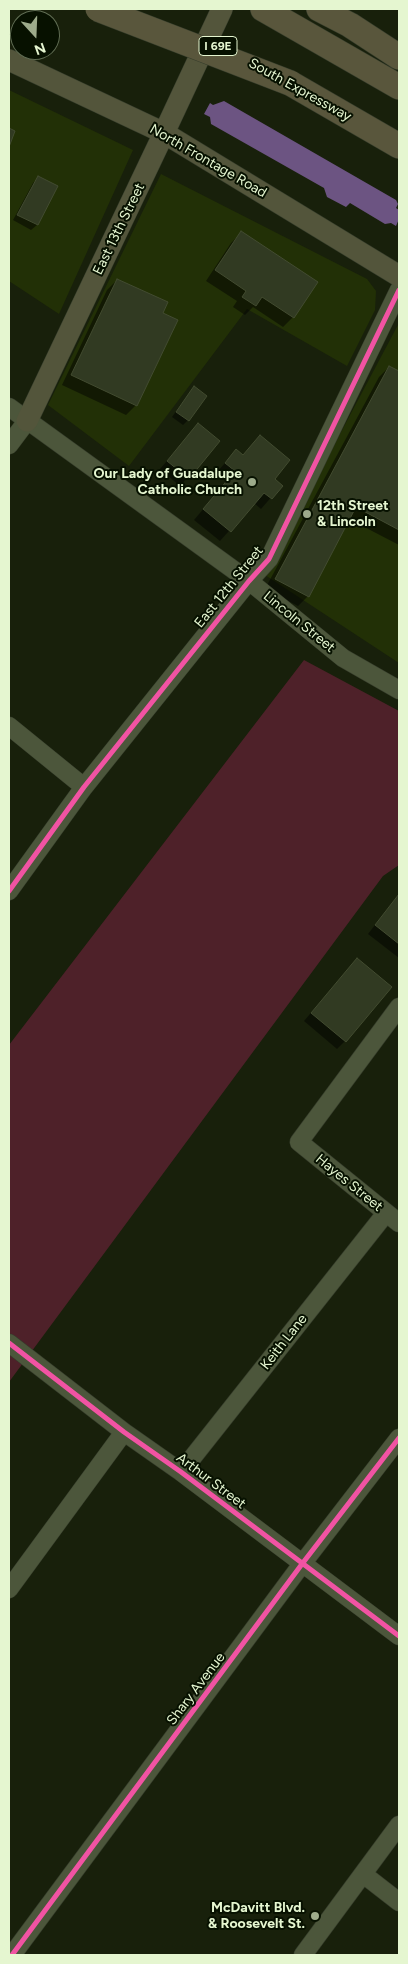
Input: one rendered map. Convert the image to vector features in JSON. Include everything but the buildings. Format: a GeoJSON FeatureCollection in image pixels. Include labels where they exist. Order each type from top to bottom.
{"type":"FeatureCollection","features":[{"type":"Feature","properties":{"kind":"highway"},"geometry":{"type":"LineString","coordinates":[[98,9],[290,83]]}},
{"type":"Feature","properties":{"kind":"highway","name":"South Expressway"},"geometry":{"type":"LineString","coordinates":[[146,9],[290,83],[399,146]]}},
{"type":"Feature","properties":{"kind":"highway"},"geometry":{"type":"LineString","coordinates":[[263,9],[399,87]]}},
{"type":"Feature","properties":{"kind":"highway"},"geometry":{"type":"LineString","coordinates":[[319,9],[350,25],[399,57]]}},
{"type":"Feature","properties":{"kind":"main road","name":"East 13th Street"},"geometry":{"type":"LineString","coordinates":[[27,421],[222,9]]}},
{"type":"Feature","properties":{"kind":"main road","name":"North Frontage Road"},"geometry":{"type":"LineString","coordinates":[[9,60],[164,133],[399,276]]}},
{"type":"Feature","properties":{"kind":"street","name":"East 12th Street"},"geometry":{"type":"LineString","coordinates":[[9,891],[84,787],[249,581],[270,559],[399,290]]}},
{"type":"Feature","properties":{"kind":"street","name":"Lincoln Street"},"geometry":{"type":"LineString","coordinates":[[9,408],[249,581],[343,658],[399,690]]}},
{"type":"Feature","properties":{"kind":"street","name":"East 13th Street"},"geometry":{"type":"LineString","coordinates":[[9,446],[27,421]]}},
{"type":"Feature","properties":{"kind":"street"},"geometry":{"type":"LineString","coordinates":[[9,726],[84,787]]}},
{"type":"Feature","properties":{"kind":"street","name":"Hayes Street"},"geometry":{"type":"LineString","coordinates":[[393,1218],[299,1142],[399,1007]]}},
{"type":"Feature","properties":{"kind":"street","name":"Keith Lane"},"geometry":{"type":"LineString","coordinates":[[181,1472],[393,1218]]}},
{"type":"Feature","properties":{"kind":"street","name":"Arthur Street"},"geometry":{"type":"LineString","coordinates":[[9,1343],[124,1432],[181,1472],[399,1636]]}},
{"type":"Feature","properties":{"kind":"street"},"geometry":{"type":"LineString","coordinates":[[9,1589],[124,1432]]}},
{"type":"Feature","properties":{"kind":"street","name":"Shary Avenue"},"geometry":{"type":"LineString","coordinates":[[12,1955],[302,1564],[399,1438]]}},
{"type":"Feature","properties":{"kind":"street"},"geometry":{"type":"LineString","coordinates":[[303,1955],[399,1826]]}},
{"type":"Feature","properties":{"kind":"street"},"geometry":{"type":"LineString","coordinates":[[363,1874],[399,1902]]}},
{"type":"Feature","properties":{"kind":"shaded area"},"geometry":{"type":"Polygon","coordinates":[[[9,90],[133,150],[59,314],[9,281],[9,90]]]}},
{"type":"Feature","properties":{"kind":"shaded area"},"geometry":{"type":"Polygon","coordinates":[[[224,101],[396,200],[399,219],[396,226],[391,223],[385,224],[350,203],[346,207],[327,197],[324,188],[211,124],[210,117],[204,114],[210,103],[213,105],[224,101]]]}},
{"type":"Feature","properties":{"kind":"shaded area"},"geometry":{"type":"Polygon","coordinates":[[[161,174],[367,279],[376,291],[375,310],[347,366],[247,309],[129,466],[48,405],[161,174]]]}},
{"type":"Feature","properties":{"kind":"shaded area"},"geometry":{"type":"Polygon","coordinates":[[[399,323],[399,663],[265,575],[399,323]]]}},
{"type":"Feature","properties":{"kind":"shaded area"},"geometry":{"type":"Polygon","coordinates":[[[304,660],[399,711],[399,865],[383,876],[9,1382],[9,1045],[304,660]]]}},
{"type":"Feature","properties":{"kind":"cycle path"},"geometry":{"type":"LineString","coordinates":[[9,891],[84,787],[249,581],[269,559],[399,290]]}},
{"type":"Feature","properties":{"kind":"cycle path"},"geometry":{"type":"LineString","coordinates":[[9,1343],[124,1432],[181,1472],[399,1636]]}},
{"type":"Feature","properties":{"kind":"cycle path"},"geometry":{"type":"LineString","coordinates":[[12,1955],[302,1564],[399,1438]]}},
{"type":"Feature","properties":{"kind":"place","name":"Our Lady of Guadalupe Catholic Church"},"geometry":{"type":"Point","coordinates":[252,482]}},
{"type":"Feature","properties":{"kind":"place","name":"12th Street & Lincoln"},"geometry":{"type":"Point","coordinates":[307,514]}},
{"type":"Feature","properties":{"kind":"place","name":"McDavitt Blvd. & Roosevelt St."},"geometry":{"type":"Point","coordinates":[315,1916]}}]}
